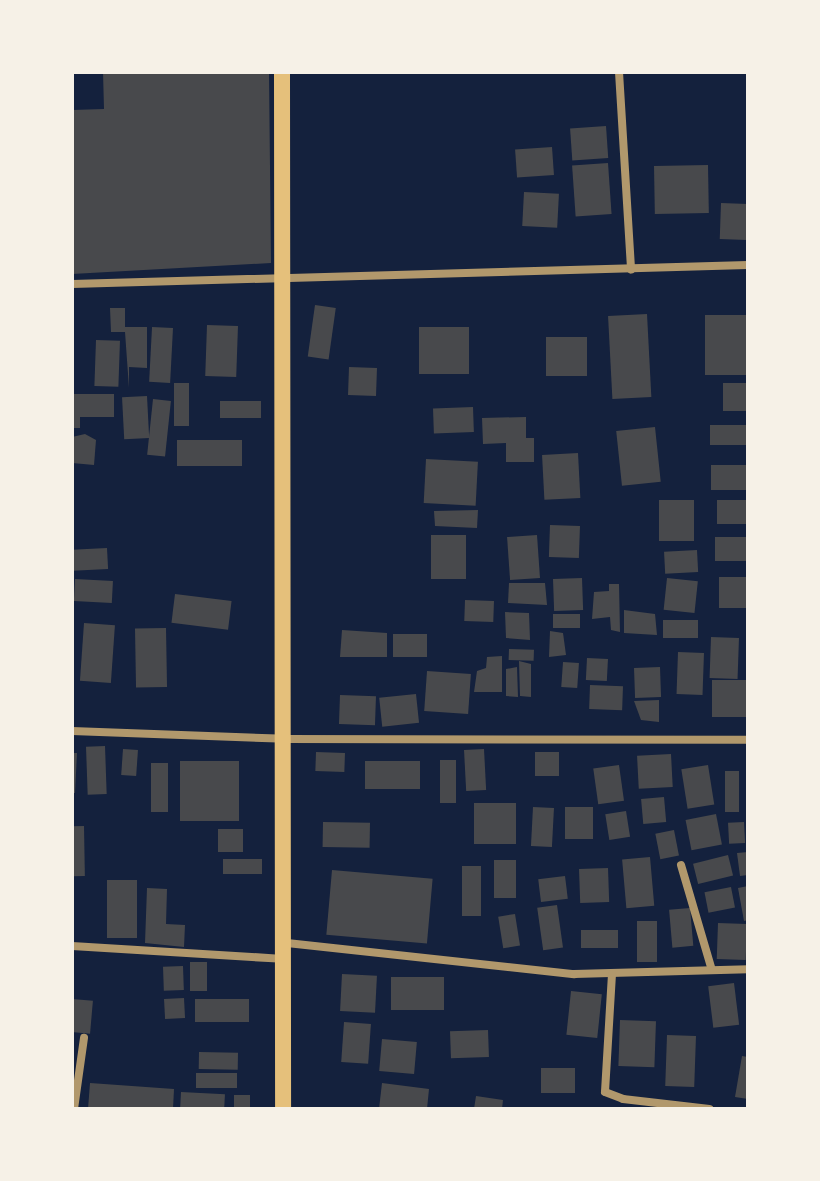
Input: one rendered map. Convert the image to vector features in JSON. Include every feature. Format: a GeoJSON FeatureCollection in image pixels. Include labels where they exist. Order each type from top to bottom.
{"type":"FeatureCollection","features":[{"type":"Feature","properties":{"kind":"main road"},"geometry":{"type":"LineString","coordinates":[[282,72],[286,739],[283,1109]]}},
{"type":"Feature","properties":{"kind":"street"},"geometry":{"type":"LineString","coordinates":[[619,72],[631,270]]}},
{"type":"Feature","properties":{"kind":"street"},"geometry":{"type":"LineString","coordinates":[[72,284],[281,275],[631,270],[748,265]]}},
{"type":"Feature","properties":{"kind":"street"},"geometry":{"type":"LineString","coordinates":[[72,731],[286,739],[748,740]]}},
{"type":"Feature","properties":{"kind":"street"},"geometry":{"type":"LineString","coordinates":[[681,865],[712,970]]}},
{"type":"Feature","properties":{"kind":"street"},"geometry":{"type":"LineString","coordinates":[[72,946],[286,951],[612,974],[748,969]]}},
{"type":"Feature","properties":{"kind":"street"},"geometry":{"type":"LineString","coordinates":[[612,974],[605,1092],[623,1099],[709,1109]]}},
{"type":"Feature","properties":{"kind":"street"},"geometry":{"type":"LineString","coordinates":[[74,1109],[84,1038]]}},
{"type":"Feature","properties":{"kind":"building"},"geometry":{"type":"Polygon","coordinates":[[[103,72],[269,72],[271,263],[72,274],[72,110],[104,109],[103,72]]]}},
{"type":"Feature","properties":{"kind":"building"},"geometry":{"type":"Polygon","coordinates":[[[606,126],[608,158],[572,160],[570,129],[606,126]]]}},
{"type":"Feature","properties":{"kind":"building"},"geometry":{"type":"Polygon","coordinates":[[[552,147],[554,175],[517,178],[515,150],[552,147]]]}},
{"type":"Feature","properties":{"kind":"building"},"geometry":{"type":"Polygon","coordinates":[[[608,163],[612,214],[576,216],[572,166],[608,163]]]}},
{"type":"Feature","properties":{"kind":"building"},"geometry":{"type":"Polygon","coordinates":[[[708,165],[709,213],[655,214],[654,166],[708,165]]]}},
{"type":"Feature","properties":{"kind":"building"},"geometry":{"type":"Polygon","coordinates":[[[524,192],[559,194],[557,228],[522,226],[524,192]]]}},
{"type":"Feature","properties":{"kind":"building"},"geometry":{"type":"Polygon","coordinates":[[[721,203],[748,204],[747,240],[720,239],[721,203]]]}},
{"type":"Feature","properties":{"kind":"building"},"geometry":{"type":"Polygon","coordinates":[[[315,305],[336,308],[329,359],[308,356],[315,305]]]}},
{"type":"Feature","properties":{"kind":"building"},"geometry":{"type":"Polygon","coordinates":[[[110,308],[125,308],[125,327],[147,327],[147,368],[129,367],[129,388],[125,332],[111,332],[110,308]]]}},
{"type":"Feature","properties":{"kind":"building"},"geometry":{"type":"Polygon","coordinates":[[[647,314],[651,397],[612,399],[608,316],[647,314]]]}},
{"type":"Feature","properties":{"kind":"building"},"geometry":{"type":"Polygon","coordinates":[[[705,315],[748,315],[748,375],[705,375],[705,315]]]}},
{"type":"Feature","properties":{"kind":"building"},"geometry":{"type":"Polygon","coordinates":[[[207,325],[238,326],[236,377],[205,376],[207,325]]]}},
{"type":"Feature","properties":{"kind":"building"},"geometry":{"type":"Polygon","coordinates":[[[152,327],[173,328],[170,383],[149,382],[152,327]]]}},
{"type":"Feature","properties":{"kind":"building"},"geometry":{"type":"Polygon","coordinates":[[[419,327],[469,327],[469,374],[419,374],[419,327]]]}},
{"type":"Feature","properties":{"kind":"building"},"geometry":{"type":"Polygon","coordinates":[[[546,337],[587,337],[587,376],[546,376],[546,337]]]}},
{"type":"Feature","properties":{"kind":"building"},"geometry":{"type":"Polygon","coordinates":[[[96,340],[120,341],[118,387],[94,386],[96,340]]]}},
{"type":"Feature","properties":{"kind":"building"},"geometry":{"type":"Polygon","coordinates":[[[349,367],[377,368],[376,396],[348,395],[349,367]]]}},
{"type":"Feature","properties":{"kind":"building"},"geometry":{"type":"Polygon","coordinates":[[[174,383],[189,383],[189,426],[174,426],[174,383]]]}},
{"type":"Feature","properties":{"kind":"building"},"geometry":{"type":"Polygon","coordinates":[[[723,383],[748,383],[748,411],[723,411],[723,383]]]}},
{"type":"Feature","properties":{"kind":"building"},"geometry":{"type":"Polygon","coordinates":[[[72,394],[114,394],[114,417],[80,417],[80,428],[72,428],[72,394]]]}},
{"type":"Feature","properties":{"kind":"building"},"geometry":{"type":"Polygon","coordinates":[[[147,396],[149,438],[124,439],[122,397],[147,396]]]}},
{"type":"Feature","properties":{"kind":"building"},"geometry":{"type":"Polygon","coordinates":[[[153,399],[171,401],[165,457],[147,455],[153,399]]]}},
{"type":"Feature","properties":{"kind":"building"},"geometry":{"type":"Polygon","coordinates":[[[220,401],[261,401],[261,418],[220,418],[220,401]]]}},
{"type":"Feature","properties":{"kind":"building"},"geometry":{"type":"Polygon","coordinates":[[[473,407],[474,432],[434,433],[433,408],[473,407]]]}},
{"type":"Feature","properties":{"kind":"building"},"geometry":{"type":"Polygon","coordinates":[[[526,417],[526,438],[534,438],[534,462],[506,462],[506,443],[483,444],[482,418],[526,417]]]}},
{"type":"Feature","properties":{"kind":"building"},"geometry":{"type":"Polygon","coordinates":[[[710,425],[748,425],[748,445],[710,445],[710,425]]]}},
{"type":"Feature","properties":{"kind":"building"},"geometry":{"type":"Polygon","coordinates":[[[655,427],[661,482],[622,486],[616,431],[655,427]]]}},
{"type":"Feature","properties":{"kind":"building"},"geometry":{"type":"Polygon","coordinates":[[[85,434],[96,440],[94,465],[72,463],[72,437],[85,434]]]}},
{"type":"Feature","properties":{"kind":"building"},"geometry":{"type":"Polygon","coordinates":[[[177,440],[242,440],[242,466],[177,466],[177,440]]]}},
{"type":"Feature","properties":{"kind":"building"},"geometry":{"type":"Polygon","coordinates":[[[578,453],[580,498],[544,500],[542,455],[578,453]]]}},
{"type":"Feature","properties":{"kind":"building"},"geometry":{"type":"Polygon","coordinates":[[[426,459],[478,462],[476,506],[424,503],[426,459]]]}},
{"type":"Feature","properties":{"kind":"building"},"geometry":{"type":"Polygon","coordinates":[[[711,465],[748,465],[748,490],[711,490],[711,465]]]}},
{"type":"Feature","properties":{"kind":"building"},"geometry":{"type":"Polygon","coordinates":[[[659,500],[694,500],[694,541],[659,541],[659,500]]]}},
{"type":"Feature","properties":{"kind":"building"},"geometry":{"type":"Polygon","coordinates":[[[717,500],[748,500],[748,524],[717,524],[717,500]]]}},
{"type":"Feature","properties":{"kind":"building"},"geometry":{"type":"Polygon","coordinates":[[[478,510],[477,528],[435,526],[434,511],[478,510]]]}},
{"type":"Feature","properties":{"kind":"building"},"geometry":{"type":"Polygon","coordinates":[[[550,525],[580,526],[579,558],[549,557],[550,525]]]}},
{"type":"Feature","properties":{"kind":"building"},"geometry":{"type":"Polygon","coordinates":[[[431,535],[466,535],[466,579],[431,579],[431,535]]]}},
{"type":"Feature","properties":{"kind":"building"},"geometry":{"type":"Polygon","coordinates":[[[537,535],[540,578],[510,580],[507,537],[537,535]]]}},
{"type":"Feature","properties":{"kind":"building"},"geometry":{"type":"Polygon","coordinates":[[[715,537],[748,537],[748,561],[715,561],[715,537]]]}},
{"type":"Feature","properties":{"kind":"building"},"geometry":{"type":"Polygon","coordinates":[[[107,548],[108,569],[73,571],[72,550],[107,548]]]}},
{"type":"Feature","properties":{"kind":"building"},"geometry":{"type":"Polygon","coordinates":[[[697,550],[698,572],[665,574],[664,552],[697,550]]]}},
{"type":"Feature","properties":{"kind":"building"},"geometry":{"type":"Polygon","coordinates":[[[719,577],[748,577],[748,608],[719,608],[719,577]]]}},
{"type":"Feature","properties":{"kind":"building"},"geometry":{"type":"Polygon","coordinates":[[[582,578],[583,610],[554,611],[553,579],[582,578]]]}},
{"type":"Feature","properties":{"kind":"building"},"geometry":{"type":"Polygon","coordinates":[[[667,578],[698,581],[694,613],[664,610],[667,578]]]}},
{"type":"Feature","properties":{"kind":"building"},"geometry":{"type":"Polygon","coordinates":[[[75,579],[113,581],[112,603],[74,601],[75,579]]]}},
{"type":"Feature","properties":{"kind":"building"},"geometry":{"type":"Polygon","coordinates":[[[509,583],[545,583],[547,605],[508,603],[509,583]]]}},
{"type":"Feature","properties":{"kind":"building"},"geometry":{"type":"Polygon","coordinates":[[[609,584],[619,584],[620,632],[611,630],[610,617],[592,619],[594,592],[609,591],[609,584]]]}},
{"type":"Feature","properties":{"kind":"building"},"geometry":{"type":"Polygon","coordinates":[[[175,594],[232,601],[228,630],[171,623],[175,594]]]}},
{"type":"Feature","properties":{"kind":"building"},"geometry":{"type":"Polygon","coordinates":[[[465,600],[494,601],[493,622],[464,621],[465,600]]]}},
{"type":"Feature","properties":{"kind":"building"},"geometry":{"type":"Polygon","coordinates":[[[624,610],[655,614],[657,635],[624,633],[624,610]]]}},
{"type":"Feature","properties":{"kind":"building"},"geometry":{"type":"Polygon","coordinates":[[[505,612],[529,613],[530,640],[506,638],[505,612]]]}},
{"type":"Feature","properties":{"kind":"building"},"geometry":{"type":"Polygon","coordinates":[[[553,614],[580,614],[580,628],[553,628],[553,614]]]}},
{"type":"Feature","properties":{"kind":"building"},"geometry":{"type":"Polygon","coordinates":[[[663,620],[698,620],[698,638],[663,638],[663,620]]]}},
{"type":"Feature","properties":{"kind":"building"},"geometry":{"type":"Polygon","coordinates":[[[84,623],[115,625],[111,683],[80,681],[84,623]]]}},
{"type":"Feature","properties":{"kind":"building"},"geometry":{"type":"Polygon","coordinates":[[[166,628],[167,687],[136,688],[135,629],[166,628]]]}},
{"type":"Feature","properties":{"kind":"building"},"geometry":{"type":"Polygon","coordinates":[[[342,630],[387,633],[387,657],[340,657],[342,630]]]}},
{"type":"Feature","properties":{"kind":"building"},"geometry":{"type":"Polygon","coordinates":[[[550,631],[563,633],[566,655],[549,657],[550,631]]]}},
{"type":"Feature","properties":{"kind":"building"},"geometry":{"type":"Polygon","coordinates":[[[393,634],[427,634],[427,657],[393,657],[393,634]]]}},
{"type":"Feature","properties":{"kind":"building"},"geometry":{"type":"Polygon","coordinates":[[[711,637],[739,638],[738,679],[710,678],[711,637]]]}},
{"type":"Feature","properties":{"kind":"building"},"geometry":{"type":"Polygon","coordinates":[[[509,649],[534,650],[534,661],[509,660],[509,649]]]}},
{"type":"Feature","properties":{"kind":"building"},"geometry":{"type":"Polygon","coordinates":[[[678,652],[704,653],[703,695],[677,694],[678,652]]]}},
{"type":"Feature","properties":{"kind":"building"},"geometry":{"type":"Polygon","coordinates":[[[502,656],[502,692],[474,692],[477,671],[486,668],[487,657],[502,656]]]}},
{"type":"Feature","properties":{"kind":"building"},"geometry":{"type":"Polygon","coordinates":[[[587,658],[608,659],[607,681],[586,680],[587,658]]]}},
{"type":"Feature","properties":{"kind":"building"},"geometry":{"type":"Polygon","coordinates":[[[519,661],[531,664],[531,697],[520,696],[519,661]]]}},
{"type":"Feature","properties":{"kind":"building"},"geometry":{"type":"Polygon","coordinates":[[[563,662],[579,663],[577,688],[561,687],[563,662]]]}},
{"type":"Feature","properties":{"kind":"building"},"geometry":{"type":"Polygon","coordinates":[[[517,667],[518,697],[506,696],[506,669],[517,667]]]}},
{"type":"Feature","properties":{"kind":"building"},"geometry":{"type":"Polygon","coordinates":[[[660,667],[661,697],[635,698],[634,668],[660,667]]]}},
{"type":"Feature","properties":{"kind":"building"},"geometry":{"type":"Polygon","coordinates":[[[427,671],[471,674],[468,714],[424,711],[427,671]]]}},
{"type":"Feature","properties":{"kind":"building"},"geometry":{"type":"Polygon","coordinates":[[[712,680],[748,680],[748,717],[712,717],[712,680]]]}},
{"type":"Feature","properties":{"kind":"building"},"geometry":{"type":"Polygon","coordinates":[[[590,685],[623,686],[622,710],[589,709],[590,685]]]}},
{"type":"Feature","properties":{"kind":"building"},"geometry":{"type":"Polygon","coordinates":[[[416,694],[419,723],[382,727],[379,698],[416,694]]]}},
{"type":"Feature","properties":{"kind":"building"},"geometry":{"type":"Polygon","coordinates":[[[340,695],[376,696],[375,725],[339,724],[340,695]]]}},
{"type":"Feature","properties":{"kind":"building"},"geometry":{"type":"Polygon","coordinates":[[[659,700],[659,722],[641,720],[634,701],[659,700]]]}},
{"type":"Feature","properties":{"kind":"building"},"geometry":{"type":"Polygon","coordinates":[[[105,746],[107,794],[88,795],[86,747],[105,746]]]}},
{"type":"Feature","properties":{"kind":"building"},"geometry":{"type":"Polygon","coordinates":[[[123,749],[138,750],[136,776],[121,775],[123,749]]]}},
{"type":"Feature","properties":{"kind":"building"},"geometry":{"type":"Polygon","coordinates":[[[484,749],[486,790],[466,791],[464,750],[484,749]]]}},
{"type":"Feature","properties":{"kind":"building"},"geometry":{"type":"Polygon","coordinates":[[[316,752],[345,753],[344,772],[315,771],[316,752]]]}},
{"type":"Feature","properties":{"kind":"building"},"geometry":{"type":"Polygon","coordinates":[[[535,752],[559,752],[559,776],[535,776],[535,752]]]}},
{"type":"Feature","properties":{"kind":"building"},"geometry":{"type":"Polygon","coordinates":[[[72,753],[77,753],[75,793],[72,793],[72,753]]]}},
{"type":"Feature","properties":{"kind":"building"},"geometry":{"type":"Polygon","coordinates":[[[671,754],[673,787],[639,789],[637,756],[671,754]]]}},
{"type":"Feature","properties":{"kind":"building"},"geometry":{"type":"Polygon","coordinates":[[[440,760],[456,760],[456,803],[440,803],[440,760]]]}},
{"type":"Feature","properties":{"kind":"building"},"geometry":{"type":"Polygon","coordinates":[[[180,761],[239,761],[239,821],[180,821],[180,761]]]}},
{"type":"Feature","properties":{"kind":"building"},"geometry":{"type":"Polygon","coordinates":[[[365,761],[420,761],[420,789],[365,789],[365,761]]]}},
{"type":"Feature","properties":{"kind":"building"},"geometry":{"type":"Polygon","coordinates":[[[151,763],[168,763],[168,812],[151,812],[151,763]]]}},
{"type":"Feature","properties":{"kind":"building"},"geometry":{"type":"Polygon","coordinates":[[[619,765],[624,801],[598,804],[593,769],[619,765]]]}},
{"type":"Feature","properties":{"kind":"building"},"geometry":{"type":"Polygon","coordinates":[[[708,765],[714,805],[688,809],[681,769],[708,765]]]}},
{"type":"Feature","properties":{"kind":"building"},"geometry":{"type":"Polygon","coordinates":[[[725,771],[739,771],[739,812],[725,812],[725,771]]]}},
{"type":"Feature","properties":{"kind":"building"},"geometry":{"type":"Polygon","coordinates":[[[664,797],[666,822],[643,824],[641,799],[664,797]]]}},
{"type":"Feature","properties":{"kind":"building"},"geometry":{"type":"Polygon","coordinates":[[[474,803],[516,803],[516,844],[474,844],[474,803]]]}},
{"type":"Feature","properties":{"kind":"building"},"geometry":{"type":"Polygon","coordinates":[[[533,807],[554,808],[552,847],[531,846],[533,807]]]}},
{"type":"Feature","properties":{"kind":"building"},"geometry":{"type":"Polygon","coordinates":[[[565,807],[593,807],[593,839],[565,839],[565,807]]]}},
{"type":"Feature","properties":{"kind":"building"},"geometry":{"type":"Polygon","coordinates":[[[626,811],[630,837],[609,840],[605,814],[626,811]]]}},
{"type":"Feature","properties":{"kind":"building"},"geometry":{"type":"Polygon","coordinates":[[[716,814],[722,844],[691,850],[686,820],[716,814]]]}},
{"type":"Feature","properties":{"kind":"building"},"geometry":{"type":"Polygon","coordinates":[[[323,822],[370,823],[370,848],[323,847],[323,822]]]}},
{"type":"Feature","properties":{"kind":"building"},"geometry":{"type":"Polygon","coordinates":[[[744,822],[745,843],[729,844],[728,823],[744,822]]]}},
{"type":"Feature","properties":{"kind":"building"},"geometry":{"type":"Polygon","coordinates":[[[72,826],[84,826],[85,876],[73,876],[72,826]]]}},
{"type":"Feature","properties":{"kind":"building"},"geometry":{"type":"Polygon","coordinates":[[[218,829],[243,829],[243,852],[218,852],[218,829]]]}},
{"type":"Feature","properties":{"kind":"building"},"geometry":{"type":"Polygon","coordinates":[[[674,830],[679,856],[660,859],[655,834],[674,830]]]}},
{"type":"Feature","properties":{"kind":"building"},"geometry":{"type":"Polygon","coordinates":[[[748,852],[748,875],[740,876],[737,853],[748,852]]]}},
{"type":"Feature","properties":{"kind":"building"},"geometry":{"type":"Polygon","coordinates":[[[728,855],[733,875],[698,884],[693,864],[728,855]]]}},
{"type":"Feature","properties":{"kind":"building"},"geometry":{"type":"Polygon","coordinates":[[[650,857],[654,906],[626,908],[622,859],[650,857]]]}},
{"type":"Feature","properties":{"kind":"building"},"geometry":{"type":"Polygon","coordinates":[[[223,859],[262,859],[262,874],[223,874],[223,859]]]}},
{"type":"Feature","properties":{"kind":"building"},"geometry":{"type":"Polygon","coordinates":[[[494,860],[516,860],[516,898],[494,898],[494,860]]]}},
{"type":"Feature","properties":{"kind":"building"},"geometry":{"type":"Polygon","coordinates":[[[462,866],[481,866],[481,916],[462,916],[462,866]]]}},
{"type":"Feature","properties":{"kind":"building"},"geometry":{"type":"Polygon","coordinates":[[[608,868],[609,902],[580,903],[579,869],[608,868]]]}},
{"type":"Feature","properties":{"kind":"building"},"geometry":{"type":"Polygon","coordinates":[[[332,870],[433,879],[427,944],[326,935],[332,870]]]}},
{"type":"Feature","properties":{"kind":"building"},"geometry":{"type":"Polygon","coordinates":[[[565,876],[568,899],[541,902],[538,879],[565,876]]]}},
{"type":"Feature","properties":{"kind":"building"},"geometry":{"type":"Polygon","coordinates":[[[107,880],[137,880],[137,938],[107,938],[107,880]]]}},
{"type":"Feature","properties":{"kind":"building"},"geometry":{"type":"Polygon","coordinates":[[[748,886],[748,920],[744,921],[738,888],[748,886]]]}},
{"type":"Feature","properties":{"kind":"building"},"geometry":{"type":"Polygon","coordinates":[[[731,887],[735,908],[709,913],[704,892],[731,887]]]}},
{"type":"Feature","properties":{"kind":"building"},"geometry":{"type":"Polygon","coordinates":[[[147,888],[167,889],[166,924],[185,925],[184,947],[145,943],[147,888]]]}},
{"type":"Feature","properties":{"kind":"building"},"geometry":{"type":"Polygon","coordinates":[[[557,905],[563,948],[543,950],[537,908],[557,905]]]}},
{"type":"Feature","properties":{"kind":"building"},"geometry":{"type":"Polygon","coordinates":[[[690,908],[693,946],[672,948],[669,910],[690,908]]]}},
{"type":"Feature","properties":{"kind":"building"},"geometry":{"type":"Polygon","coordinates":[[[515,914],[520,946],[503,948],[498,917],[515,914]]]}},
{"type":"Feature","properties":{"kind":"building"},"geometry":{"type":"Polygon","coordinates":[[[637,921],[657,921],[657,962],[637,962],[637,921]]]}},
{"type":"Feature","properties":{"kind":"building"},"geometry":{"type":"Polygon","coordinates":[[[718,923],[747,924],[746,960],[717,959],[718,923]]]}},
{"type":"Feature","properties":{"kind":"building"},"geometry":{"type":"Polygon","coordinates":[[[581,930],[618,930],[618,948],[581,948],[581,930]]]}},
{"type":"Feature","properties":{"kind":"building"},"geometry":{"type":"Polygon","coordinates":[[[190,962],[207,962],[207,991],[190,991],[190,962]]]}},
{"type":"Feature","properties":{"kind":"building"},"geometry":{"type":"Polygon","coordinates":[[[183,966],[184,990],[164,991],[163,967],[183,966]]]}},
{"type":"Feature","properties":{"kind":"building"},"geometry":{"type":"Polygon","coordinates":[[[342,974],[377,976],[375,1013],[340,1011],[342,974]]]}},
{"type":"Feature","properties":{"kind":"building"},"geometry":{"type":"Polygon","coordinates":[[[391,977],[444,977],[444,1010],[391,1010],[391,977]]]}},
{"type":"Feature","properties":{"kind":"building"},"geometry":{"type":"Polygon","coordinates":[[[734,983],[739,1025],[713,1028],[708,986],[734,983]]]}},
{"type":"Feature","properties":{"kind":"building"},"geometry":{"type":"Polygon","coordinates":[[[571,991],[602,994],[597,1038],[566,1035],[571,991]]]}},
{"type":"Feature","properties":{"kind":"building"},"geometry":{"type":"Polygon","coordinates":[[[184,998],[185,1018],[165,1019],[164,999],[184,998]]]}},
{"type":"Feature","properties":{"kind":"building"},"geometry":{"type":"Polygon","coordinates":[[[72,999],[93,1001],[90,1034],[72,1032],[72,999]]]}},
{"type":"Feature","properties":{"kind":"building"},"geometry":{"type":"Polygon","coordinates":[[[195,999],[249,999],[249,1022],[195,1022],[195,999]]]}},
{"type":"Feature","properties":{"kind":"building"},"geometry":{"type":"Polygon","coordinates":[[[620,1020],[656,1021],[654,1067],[618,1066],[620,1020]]]}},
{"type":"Feature","properties":{"kind":"building"},"geometry":{"type":"Polygon","coordinates":[[[344,1022],[371,1024],[368,1064],[341,1062],[344,1022]]]}},
{"type":"Feature","properties":{"kind":"building"},"geometry":{"type":"Polygon","coordinates":[[[488,1030],[489,1057],[451,1058],[450,1031],[488,1030]]]}},
{"type":"Feature","properties":{"kind":"building"},"geometry":{"type":"Polygon","coordinates":[[[667,1035],[696,1036],[694,1087],[665,1086],[667,1035]]]}},
{"type":"Feature","properties":{"kind":"building"},"geometry":{"type":"Polygon","coordinates":[[[382,1039],[417,1042],[414,1074],[379,1071],[382,1039]]]}},
{"type":"Feature","properties":{"kind":"building"},"geometry":{"type":"Polygon","coordinates":[[[199,1052],[238,1053],[238,1070],[199,1069],[199,1052]]]}},
{"type":"Feature","properties":{"kind":"building"},"geometry":{"type":"Polygon","coordinates":[[[742,1056],[748,1057],[748,1099],[735,1097],[742,1056]]]}},
{"type":"Feature","properties":{"kind":"building"},"geometry":{"type":"Polygon","coordinates":[[[541,1068],[575,1068],[575,1093],[541,1093],[541,1068]]]}},
{"type":"Feature","properties":{"kind":"building"},"geometry":{"type":"Polygon","coordinates":[[[196,1073],[237,1073],[237,1088],[196,1088],[196,1073]]]}},
{"type":"Feature","properties":{"kind":"building"},"geometry":{"type":"Polygon","coordinates":[[[90,1083],[174,1089],[173,1109],[88,1109],[90,1083]]]}},
{"type":"Feature","properties":{"kind":"building"},"geometry":{"type":"Polygon","coordinates":[[[382,1083],[429,1089],[427,1109],[379,1109],[382,1083]]]}},
{"type":"Feature","properties":{"kind":"building"},"geometry":{"type":"Polygon","coordinates":[[[181,1092],[225,1094],[224,1109],[180,1109],[181,1092]]]}},
{"type":"Feature","properties":{"kind":"building"},"geometry":{"type":"Polygon","coordinates":[[[234,1095],[250,1095],[250,1109],[234,1109],[234,1095]]]}},
{"type":"Feature","properties":{"kind":"building"},"geometry":{"type":"Polygon","coordinates":[[[476,1096],[503,1100],[502,1109],[474,1109],[476,1096]]]}}]}
